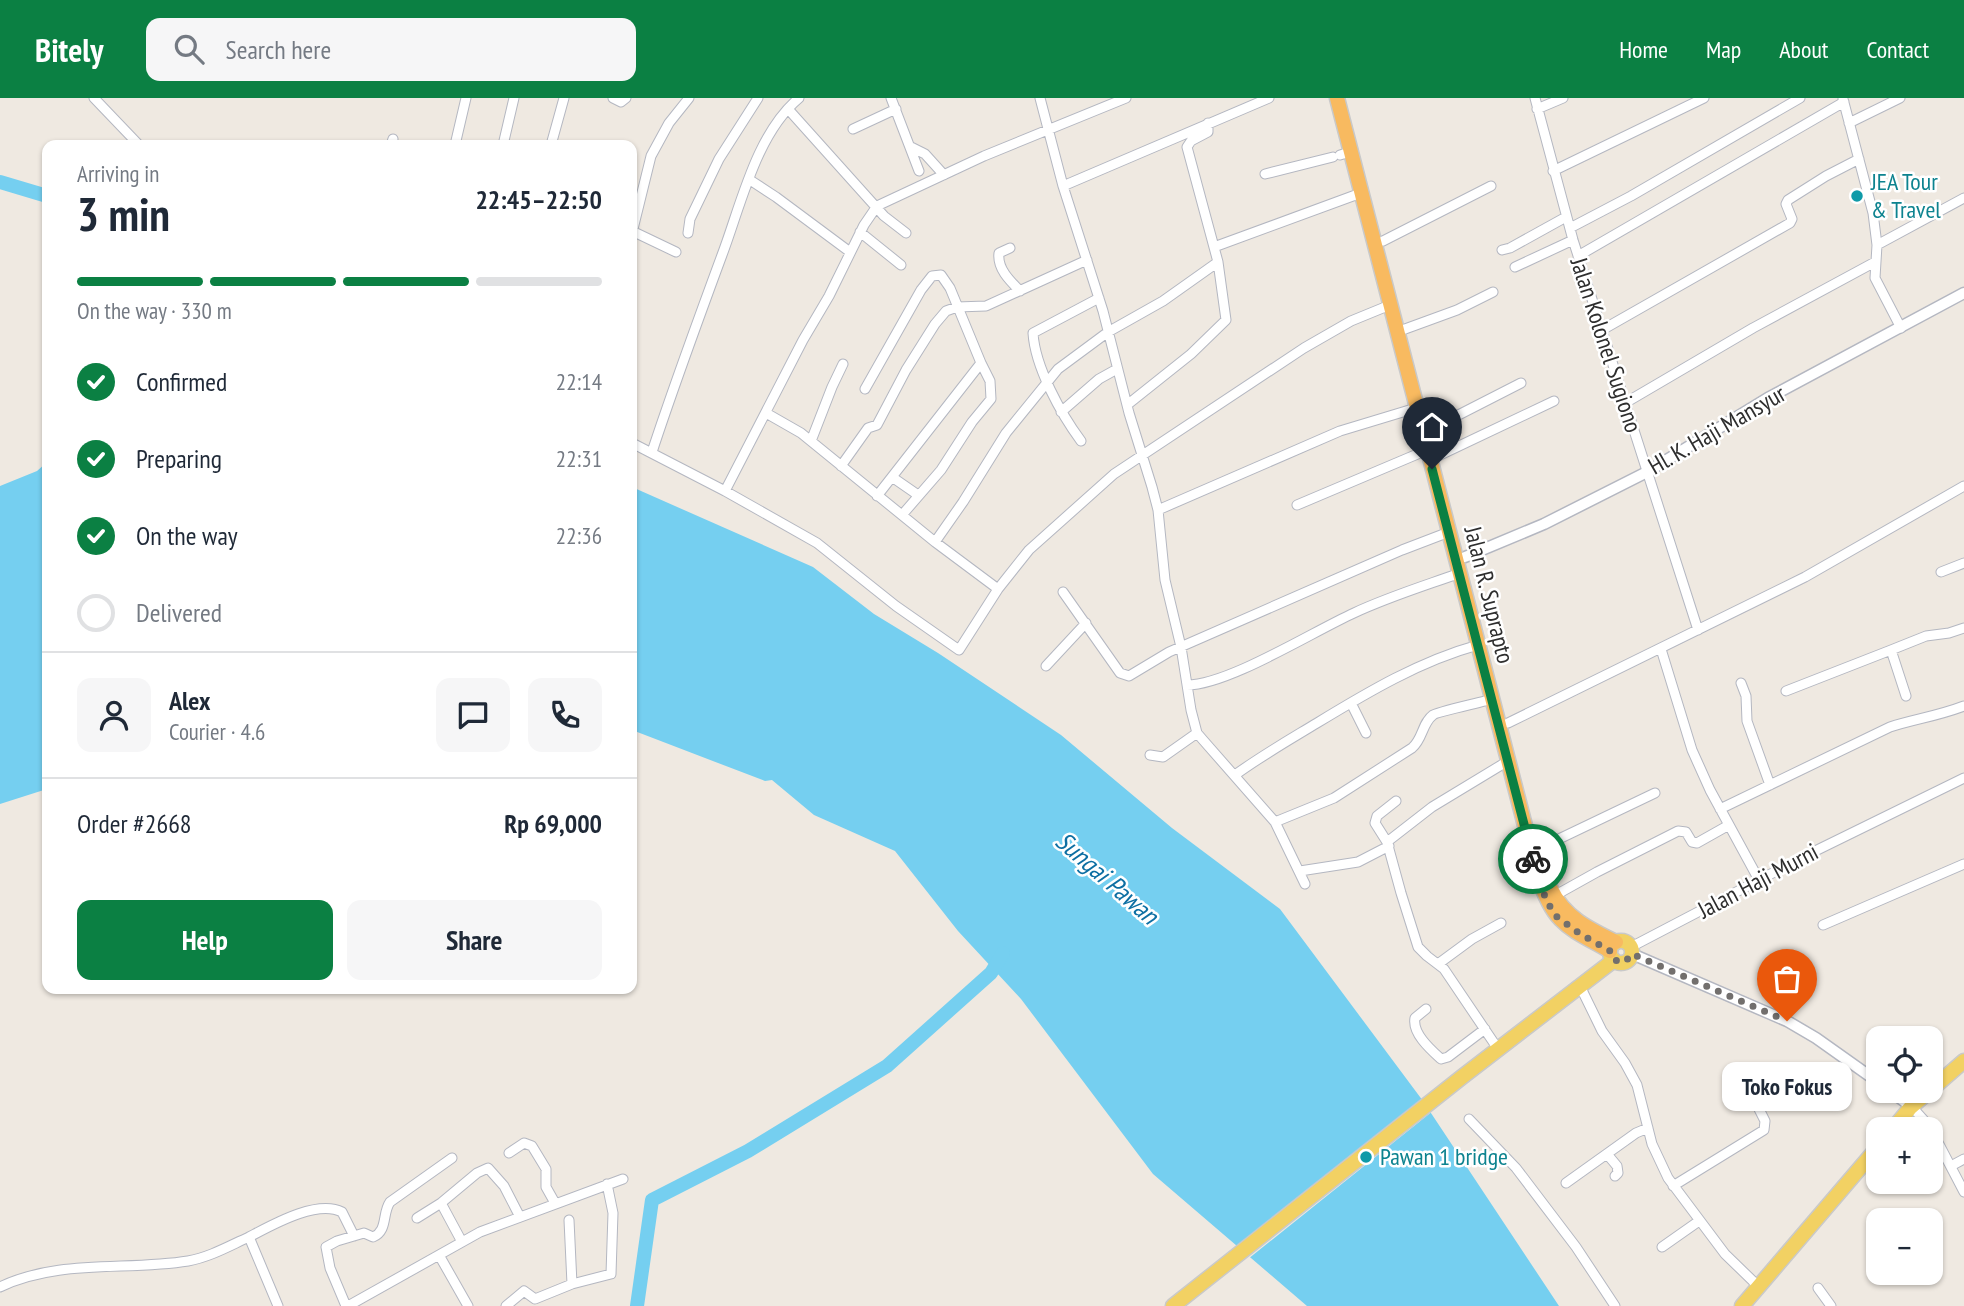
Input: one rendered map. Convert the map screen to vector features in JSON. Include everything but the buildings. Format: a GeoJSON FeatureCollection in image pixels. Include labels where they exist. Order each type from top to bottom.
{"type":"FeatureCollection","features":[{"type":"Feature","properties":{"kind":"highway","name":"Jalan R. Suprapto"},"geometry":{"type":"LineString","coordinates":[[1337,98],[1341,155],[1361,173],[1361,193],[1416,408],[1465,556],[1492,699],[1546,900],[1564,923],[1613,951]]}},
{"type":"Feature","properties":{"kind":"highway","name":"Jalan R. Suprapto"},"geometry":{"type":"LineString","coordinates":[[1347,98],[1361,173],[1383,241],[1431,429],[1434,460],[1449,532],[1483,653],[1508,723],[1554,896],[1576,920],[1613,951]]}},
{"type":"Feature","properties":{"kind":"main road"},"geometry":{"type":"LineString","coordinates":[[1173,1306],[1580,986],[1613,951],[1626,942],[1632,951]]}},
{"type":"Feature","properties":{"kind":"main road"},"geometry":{"type":"LineString","coordinates":[[1903,1117],[1964,1061]]}},
{"type":"Feature","properties":{"kind":"main road"},"geometry":{"type":"LineString","coordinates":[[1742,1306],[1866,1161]]}},
{"type":"Feature","properties":{"kind":"street"},"geometry":{"type":"LineString","coordinates":[[94,98],[134,140]]}},
{"type":"Feature","properties":{"kind":"street"},"geometry":{"type":"LineString","coordinates":[[457,140],[466,98]]}},
{"type":"Feature","properties":{"kind":"street"},"geometry":{"type":"LineString","coordinates":[[504,140],[514,98]]}},
{"type":"Feature","properties":{"kind":"street"},"geometry":{"type":"LineString","coordinates":[[552,140],[564,98]]}},
{"type":"Feature","properties":{"kind":"street"},"geometry":{"type":"LineString","coordinates":[[613,98],[621,102],[626,98]]}},
{"type":"Feature","properties":{"kind":"street"},"geometry":{"type":"LineString","coordinates":[[637,212],[651,156],[669,123],[689,98]]}},
{"type":"Feature","properties":{"kind":"street"},"geometry":{"type":"LineString","coordinates":[[688,233],[690,219],[719,159],[758,98]]}},
{"type":"Feature","properties":{"kind":"street"},"geometry":{"type":"LineString","coordinates":[[652,452],[762,148],[788,108],[799,98]]}},
{"type":"Feature","properties":{"kind":"street"},"geometry":{"type":"LineString","coordinates":[[891,98],[921,177]]}},
{"type":"Feature","properties":{"kind":"street"},"geometry":{"type":"LineString","coordinates":[[1040,98],[1157,510],[1165,580],[1198,733],[1275,822],[1305,884]]}},
{"type":"Feature","properties":{"kind":"street"},"geometry":{"type":"LineString","coordinates":[[724,491],[834,288],[860,232],[877,206],[921,177],[944,175],[1126,98]]}},
{"type":"Feature","properties":{"kind":"street"},"geometry":{"type":"LineString","coordinates":[[1063,186],[1269,98]]}},
{"type":"Feature","properties":{"kind":"street","name":"Jalan Kolonel Sugiono"},"geometry":{"type":"LineString","coordinates":[[1535,98],[1573,240],[1698,630]]}},
{"type":"Feature","properties":{"kind":"street"},"geometry":{"type":"LineString","coordinates":[[1537,109],[1563,98]]}},
{"type":"Feature","properties":{"kind":"street"},"geometry":{"type":"LineString","coordinates":[[1553,171],[1704,98]]}},
{"type":"Feature","properties":{"kind":"street"},"geometry":{"type":"LineString","coordinates":[[1570,228],[1631,197],[1800,98]]}},
{"type":"Feature","properties":{"kind":"street"},"geometry":{"type":"LineString","coordinates":[[1849,123],[1900,98]]}},
{"type":"Feature","properties":{"kind":"street"},"geometry":{"type":"LineString","coordinates":[[1578,256],[1843,100],[1871,202],[1877,245],[1875,278],[1901,328]]}},
{"type":"Feature","properties":{"kind":"street"},"geometry":{"type":"LineString","coordinates":[[788,108],[884,216],[906,233]]}},
{"type":"Feature","properties":{"kind":"street"},"geometry":{"type":"LineString","coordinates":[[853,129],[896,108]]}},
{"type":"Feature","properties":{"kind":"street"},"geometry":{"type":"LineString","coordinates":[[1127,405],[1191,354],[1226,320],[1218,262],[1187,147],[1191,141],[1208,132],[1208,123]]}},
{"type":"Feature","properties":{"kind":"street"},"geometry":{"type":"LineString","coordinates":[[911,147],[925,154],[944,175]]}},
{"type":"Feature","properties":{"kind":"street"},"geometry":{"type":"LineString","coordinates":[[1265,174],[1341,155]]}},
{"type":"Feature","properties":{"kind":"street"},"geometry":{"type":"LineString","coordinates":[[1602,330],[1790,223],[1792,219],[1786,204],[1788,200],[1859,159]]}},
{"type":"Feature","properties":{"kind":"street"},"geometry":{"type":"LineString","coordinates":[[750,180],[850,252]]}},
{"type":"Feature","properties":{"kind":"street"},"geometry":{"type":"LineString","coordinates":[[1383,241],[1491,187]]}},
{"type":"Feature","properties":{"kind":"street"},"geometry":{"type":"LineString","coordinates":[[1214,247],[1361,193]]}},
{"type":"Feature","properties":{"kind":"street"},"geometry":{"type":"LineString","coordinates":[[1877,245],[1964,198]]}},
{"type":"Feature","properties":{"kind":"street"},"geometry":{"type":"LineString","coordinates":[[1503,250],[1566,217]]}},
{"type":"Feature","properties":{"kind":"street"},"geometry":{"type":"LineString","coordinates":[[860,232],[901,265]]}},
{"type":"Feature","properties":{"kind":"street"},"geometry":{"type":"LineString","coordinates":[[637,234],[676,252]]}},
{"type":"Feature","properties":{"kind":"street"},"geometry":{"type":"LineString","coordinates":[[1515,267],[1573,240]]}},
{"type":"Feature","properties":{"kind":"street"},"geometry":{"type":"LineString","coordinates":[[1010,248],[999,253],[998,257],[1006,276],[1020,291]]}},
{"type":"Feature","properties":{"kind":"street"},"geometry":{"type":"LineString","coordinates":[[841,466],[868,428],[877,425],[906,370],[935,324],[947,311],[957,307],[986,306],[1087,260]]}},
{"type":"Feature","properties":{"kind":"street"},"geometry":{"type":"LineString","coordinates":[[935,542],[1006,433],[1063,364],[1108,332],[1163,301],[1218,262]]}},
{"type":"Feature","properties":{"kind":"street"},"geometry":{"type":"LineString","coordinates":[[1625,403],[1753,328],[1875,262]]}},
{"type":"Feature","properties":{"kind":"street"},"geometry":{"type":"LineString","coordinates":[[865,389],[906,315],[932,276],[939,274],[946,280],[990,381],[991,399],[971,422],[941,470],[902,515]]}},
{"type":"Feature","properties":{"kind":"street"},"geometry":{"type":"LineString","coordinates":[[1405,329],[1457,310],[1493,292]]}},
{"type":"Feature","properties":{"kind":"street","name":"Hl. K. Haji Mansyur"},"geometry":{"type":"LineString","coordinates":[[1465,556],[1544,524],[1647,472],[1768,398],[1964,293]]}},
{"type":"Feature","properties":{"kind":"street"},"geometry":{"type":"LineString","coordinates":[[1081,441],[1061,412],[1047,382],[1033,337],[1034,331],[1099,299]]}},
{"type":"Feature","properties":{"kind":"street"},"geometry":{"type":"LineString","coordinates":[[637,445],[817,543],[896,606],[958,649],[998,589],[1029,550],[1106,480],[1326,335],[1390,305]]}},
{"type":"Feature","properties":{"kind":"street"},"geometry":{"type":"LineString","coordinates":[[877,496],[981,363]]}},
{"type":"Feature","properties":{"kind":"street"},"geometry":{"type":"LineString","coordinates":[[811,441],[844,364]]}},
{"type":"Feature","properties":{"kind":"street"},"geometry":{"type":"LineString","coordinates":[[1061,412],[1091,385],[1117,369]]}},
{"type":"Feature","properties":{"kind":"street"},"geometry":{"type":"LineString","coordinates":[[1431,429],[1521,383]]}},
{"type":"Feature","properties":{"kind":"street"},"geometry":{"type":"LineString","coordinates":[[1297,505],[1434,460],[1554,401]]}},
{"type":"Feature","properties":{"kind":"street"},"geometry":{"type":"LineString","coordinates":[[1157,510],[1340,431],[1416,408]]}},
{"type":"Feature","properties":{"kind":"street"},"geometry":{"type":"LineString","coordinates":[[766,413],[811,441],[935,542],[998,589]]}},
{"type":"Feature","properties":{"kind":"street"},"geometry":{"type":"LineString","coordinates":[[892,477],[918,495]]}},
{"type":"Feature","properties":{"kind":"street"},"geometry":{"type":"LineString","coordinates":[[1508,723],[1805,577],[1964,486]]}},
{"type":"Feature","properties":{"kind":"street"},"geometry":{"type":"LineString","coordinates":[[1063,592],[1120,673],[1126,676],[1181,647],[1449,532]]}},
{"type":"Feature","properties":{"kind":"street"},"geometry":{"type":"LineString","coordinates":[[1941,572],[1964,563]]}},
{"type":"Feature","properties":{"kind":"street"},"geometry":{"type":"LineString","coordinates":[[1187,685],[1202,684],[1234,673],[1356,612],[1460,573]]}},
{"type":"Feature","properties":{"kind":"street"},"geometry":{"type":"LineString","coordinates":[[1046,666],[1086,623]]}},
{"type":"Feature","properties":{"kind":"street"},"geometry":{"type":"LineString","coordinates":[[1786,691],[1926,636],[1964,628]]}},
{"type":"Feature","properties":{"kind":"street"},"geometry":{"type":"LineString","coordinates":[[1661,649],[1692,750],[1720,809],[1759,880]]}},
{"type":"Feature","properties":{"kind":"street"},"geometry":{"type":"LineString","coordinates":[[1891,650],[1906,696]]}},
{"type":"Feature","properties":{"kind":"street"},"geometry":{"type":"LineString","coordinates":[[1235,775],[1351,703],[1415,668],[1483,653]]}},
{"type":"Feature","properties":{"kind":"street"},"geometry":{"type":"LineString","coordinates":[[1741,683],[1746,696],[1747,721],[1770,785]]}},
{"type":"Feature","properties":{"kind":"street"},"geometry":{"type":"LineString","coordinates":[[1275,822],[1334,798],[1412,748],[1421,739],[1428,721],[1435,713],[1492,699]]}},
{"type":"Feature","properties":{"kind":"street"},"geometry":{"type":"LineString","coordinates":[[1351,703],[1366,733]]}},
{"type":"Feature","properties":{"kind":"street"},"geometry":{"type":"LineString","coordinates":[[1720,809],[1890,727],[1935,717],[1964,706]]}},
{"type":"Feature","properties":{"kind":"street"},"geometry":{"type":"LineString","coordinates":[[1150,755],[1163,757],[1198,733]]}},
{"type":"Feature","properties":{"kind":"street"},"geometry":{"type":"LineString","coordinates":[[1300,871],[1358,862],[1388,844],[1426,811],[1508,761]]}},
{"type":"Feature","properties":{"kind":"street","name":"Jalan Haji Murni"},"geometry":{"type":"LineString","coordinates":[[1632,951],[1759,880],[1964,778]]}},
{"type":"Feature","properties":{"kind":"street"},"geometry":{"type":"LineString","coordinates":[[1540,848],[1655,793]]}},
{"type":"Feature","properties":{"kind":"street"},"geometry":{"type":"LineString","coordinates":[[1396,801],[1377,816],[1375,821],[1388,844],[1418,947],[1444,970],[1498,1049]]}},
{"type":"Feature","properties":{"kind":"street"},"geometry":{"type":"LineString","coordinates":[[1554,896],[1678,831],[1686,832],[1692,842],[1696,843],[1729,825]]}},
{"type":"Feature","properties":{"kind":"street"},"geometry":{"type":"LineString","coordinates":[[1823,925],[1964,864]]}},
{"type":"Feature","properties":{"kind":"street"},"geometry":{"type":"LineString","coordinates":[[1438,964],[1472,939],[1501,923]]}},
{"type":"Feature","properties":{"kind":"street"},"geometry":{"type":"LineString","coordinates":[[1632,951],[1787,1021],[1866,1073]]}},
{"type":"Feature","properties":{"kind":"street"},"geometry":{"type":"LineString","coordinates":[[1580,986],[1602,1031],[1637,1085],[1657,1157],[1673,1186],[1725,1254],[1758,1286]]}},
{"type":"Feature","properties":{"kind":"street"},"geometry":{"type":"LineString","coordinates":[[1426,1009],[1415,1018],[1414,1024],[1423,1040],[1441,1059],[1448,1057],[1485,1029]]}},
{"type":"Feature","properties":{"kind":"street"},"geometry":{"type":"LineString","coordinates":[[1673,1186],[1764,1130],[1765,1121],[1748,1087]]}},
{"type":"Feature","properties":{"kind":"street"},"geometry":{"type":"LineString","coordinates":[[1907,1103],[1927,1121],[1964,1192]]}},
{"type":"Feature","properties":{"kind":"street"},"geometry":{"type":"LineString","coordinates":[[1469,1119],[1523,1176],[1576,1247],[1615,1306]]}},
{"type":"Feature","properties":{"kind":"street"},"geometry":{"type":"LineString","coordinates":[[1566,1183],[1648,1128]]}},
{"type":"Feature","properties":{"kind":"street"},"geometry":{"type":"LineString","coordinates":[[509,1153],[524,1143],[532,1146],[546,1169],[546,1187],[555,1203]]}},
{"type":"Feature","properties":{"kind":"street"},"geometry":{"type":"LineString","coordinates":[[1607,1154],[1618,1168],[1615,1176]]}},
{"type":"Feature","properties":{"kind":"street"},"geometry":{"type":"LineString","coordinates":[[452,1158],[390,1202],[385,1209],[378,1235],[373,1237],[364,1233],[326,1247],[333,1276],[347,1306],[462,1242],[555,1203],[622,1179]]}},
{"type":"Feature","properties":{"kind":"street"},"geometry":{"type":"LineString","coordinates":[[1951,1166],[1964,1159]]}},
{"type":"Feature","properties":{"kind":"street"},"geometry":{"type":"LineString","coordinates":[[417,1219],[488,1168],[504,1186],[520,1217]]}},
{"type":"Feature","properties":{"kind":"street"},"geometry":{"type":"LineString","coordinates":[[506,1306],[524,1291],[537,1303],[572,1284],[612,1273],[613,1213],[607,1184]]}},
{"type":"Feature","properties":{"kind":"street"},"geometry":{"type":"LineString","coordinates":[[442,1203],[462,1242]]}},
{"type":"Feature","properties":{"kind":"street"},"geometry":{"type":"LineString","coordinates":[[0,1287],[15,1280],[62,1270],[187,1261],[209,1255],[304,1213],[330,1208],[342,1212],[354,1236]]}},
{"type":"Feature","properties":{"kind":"street"},"geometry":{"type":"LineString","coordinates":[[569,1220],[572,1284]]}},
{"type":"Feature","properties":{"kind":"street"},"geometry":{"type":"LineString","coordinates":[[1662,1247],[1699,1221]]}},
{"type":"Feature","properties":{"kind":"street"},"geometry":{"type":"LineString","coordinates":[[249,1237],[278,1306]]}},
{"type":"Feature","properties":{"kind":"street"},"geometry":{"type":"LineString","coordinates":[[439,1255],[468,1306]]}},
{"type":"Feature","properties":{"kind":"street"},"geometry":{"type":"LineString","coordinates":[[1818,1288],[1831,1306]]}},
{"type":"Feature","properties":{"kind":"water"},"geometry":{"type":"Polygon","coordinates":[[[42,466],[42,791],[0,804],[0,486],[42,466]]]}},
{"type":"Feature","properties":{"kind":"water","name":"Sungai Pawan"},"geometry":{"type":"Polygon","coordinates":[[[637,489],[813,567],[874,614],[1061,735],[1172,828],[1280,909],[1423,1101],[1559,1306],[1307,1306],[1153,1174],[1021,999],[958,931],[895,851],[814,815],[772,780],[765,781],[637,732],[637,489]]]}},
{"type":"Feature","properties":{"kind":"pier"},"geometry":{"type":"Polygon","coordinates":[[[1427,1100],[1434,1110],[1248,1259],[1238,1251],[1427,1100]]]}},
{"type":"Feature","properties":{"kind":"waterway"},"geometry":{"type":"LineString","coordinates":[[0,182],[42,195]]}},
{"type":"Feature","properties":{"kind":"waterway"},"geometry":{"type":"LineString","coordinates":[[637,1306],[652,1200],[748,1151],[887,1066],[991,973],[1003,953]]}},
{"type":"Feature","properties":{"kind":"way so far"},"geometry":{"type":"LineString","coordinates":[[1533,859],[1546,900],[1556,916],[1610,951],[1617,962],[1628,961],[1632,954],[1787,1021]]}},
{"type":"Feature","properties":{"kind":"place","name":"JEA Tour & Travel"},"geometry":{"type":"Point","coordinates":[1857,196]}},
{"type":"Feature","properties":{"kind":"place","name":"Toko Fokus"},"geometry":{"type":"Point","coordinates":[1787,1021]}},
{"type":"Feature","properties":{"kind":"place","name":"Pawan 1 bridge"},"geometry":{"type":"Point","coordinates":[1366,1157]}},
{"type":"Feature","properties":{"kind":"route"},"geometry":{"type":"LineString","coordinates":[[1432,469],[1533,859]]}}]}
